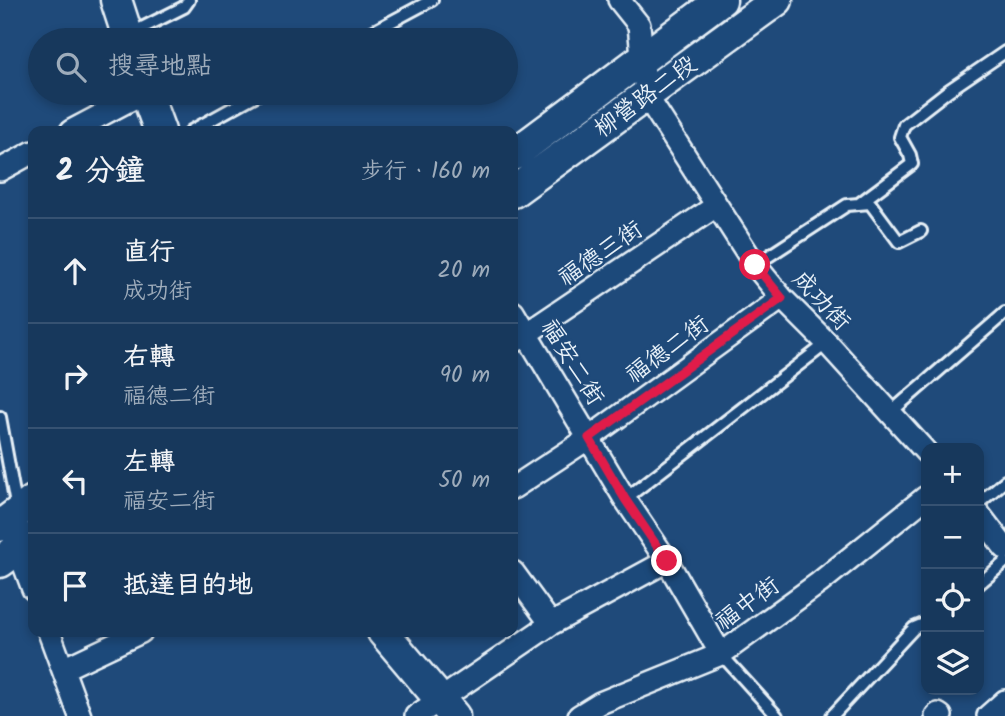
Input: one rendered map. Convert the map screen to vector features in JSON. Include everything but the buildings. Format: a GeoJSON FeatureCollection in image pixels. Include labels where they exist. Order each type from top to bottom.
{"type":"FeatureCollection","features":[{"type":"Feature","properties":{"kind":"street"},"geometry":{"type":"LineString","coordinates":[[116,0],[126,28]]}},
{"type":"Feature","properties":{"kind":"street","name":"成功街"},"geometry":{"type":"LineString","coordinates":[[619,0],[639,25],[646,95],[755,265],[782,298],[921,446]]}},
{"type":"Feature","properties":{"kind":"street","name":"柳營路二段"},"geometry":{"type":"LineString","coordinates":[[518,151],[721,0]]}},
{"type":"Feature","properties":{"kind":"street","name":"柳營路二段"},"geometry":{"type":"LineString","coordinates":[[518,188],[777,0]]}},
{"type":"Feature","properties":{"kind":"street"},"geometry":{"type":"LineString","coordinates":[[81,126],[121,105]]}},
{"type":"Feature","properties":{"kind":"street"},"geometry":{"type":"LineString","coordinates":[[149,105],[158,126]]}},
{"type":"Feature","properties":{"kind":"street"},"geometry":{"type":"LineString","coordinates":[[0,170],[28,155]]}},
{"type":"Feature","properties":{"kind":"street","name":"福德三街"},"geometry":{"type":"LineString","coordinates":[[519,339],[716,206]]}},
{"type":"Feature","properties":{"kind":"street","name":"福德二街"},"geometry":{"type":"LineString","coordinates":[[518,485],[589,438],[782,298]]}},
{"type":"Feature","properties":{"kind":"street","name":"福安二街"},"geometry":{"type":"LineString","coordinates":[[519,339],[589,438],[625,499],[667,561],[721,654]]}},
{"type":"Feature","properties":{"kind":"street","name":"福中街"},"geometry":{"type":"LineString","coordinates":[[579,716],[600,704],[721,654],[819,583],[921,502]]}},
{"type":"Feature","properties":{"kind":"street"},"geometry":{"type":"LineString","coordinates":[[17,513],[17,550],[28,577]]}},
{"type":"Feature","properties":{"kind":"street"},"geometry":{"type":"LineString","coordinates":[[984,521],[1005,548]]}},
{"type":"Feature","properties":{"kind":"street"},"geometry":{"type":"LineString","coordinates":[[386,637],[437,711],[551,624],[667,561]]}},
{"type":"Feature","properties":{"kind":"street"},"geometry":{"type":"LineString","coordinates":[[518,579],[551,624]]}},
{"type":"Feature","properties":{"kind":"street"},"geometry":{"type":"LineString","coordinates":[[52,637],[79,716]]}},
{"type":"Feature","properties":{"kind":"street"},"geometry":{"type":"LineString","coordinates":[[63,669],[130,637]]}},
{"type":"Feature","properties":{"kind":"street"},"geometry":{"type":"LineString","coordinates":[[988,716],[1005,701]]}},
{"type":"Feature","properties":{"kind":"lane"},"geometry":{"type":"LineString","coordinates":[[147,28],[184,7],[189,0]]}},
{"type":"Feature","properties":{"kind":"lane"},"geometry":{"type":"LineString","coordinates":[[380,28],[432,0]]}},
{"type":"Feature","properties":{"kind":"lane"},"geometry":{"type":"LineString","coordinates":[[860,203],[912,164],[900,137],[904,125],[1005,52]]}},
{"type":"Feature","properties":{"kind":"lane"},"geometry":{"type":"LineString","coordinates":[[200,126],[238,105]]}},
{"type":"Feature","properties":{"kind":"lane"},"geometry":{"type":"LineString","coordinates":[[755,265],[847,205],[870,203],[898,242],[921,231]]}},
{"type":"Feature","properties":{"kind":"lane"},"geometry":{"type":"LineString","coordinates":[[890,412],[1005,313]]}},
{"type":"Feature","properties":{"kind":"lane"},"geometry":{"type":"LineString","coordinates":[[625,499],[827,343]]}},
{"type":"Feature","properties":{"kind":"lane"},"geometry":{"type":"LineString","coordinates":[[0,417],[17,513]]}},
{"type":"Feature","properties":{"kind":"lane"},"geometry":{"type":"LineString","coordinates":[[984,499],[1005,481]]}},
{"type":"Feature","properties":{"kind":"lane"},"geometry":{"type":"LineString","coordinates":[[984,580],[1005,562]]}},
{"type":"Feature","properties":{"kind":"lane"},"geometry":{"type":"LineString","coordinates":[[832,716],[914,628],[921,625]]}},
{"type":"Feature","properties":{"kind":"lane"},"geometry":{"type":"LineString","coordinates":[[721,654],[777,716]]}},
{"type":"Feature","properties":{"kind":"route"},"geometry":{"type":"LineString","coordinates":[[667,561],[625,499],[589,438],[782,298],[755,265]]}}]}
